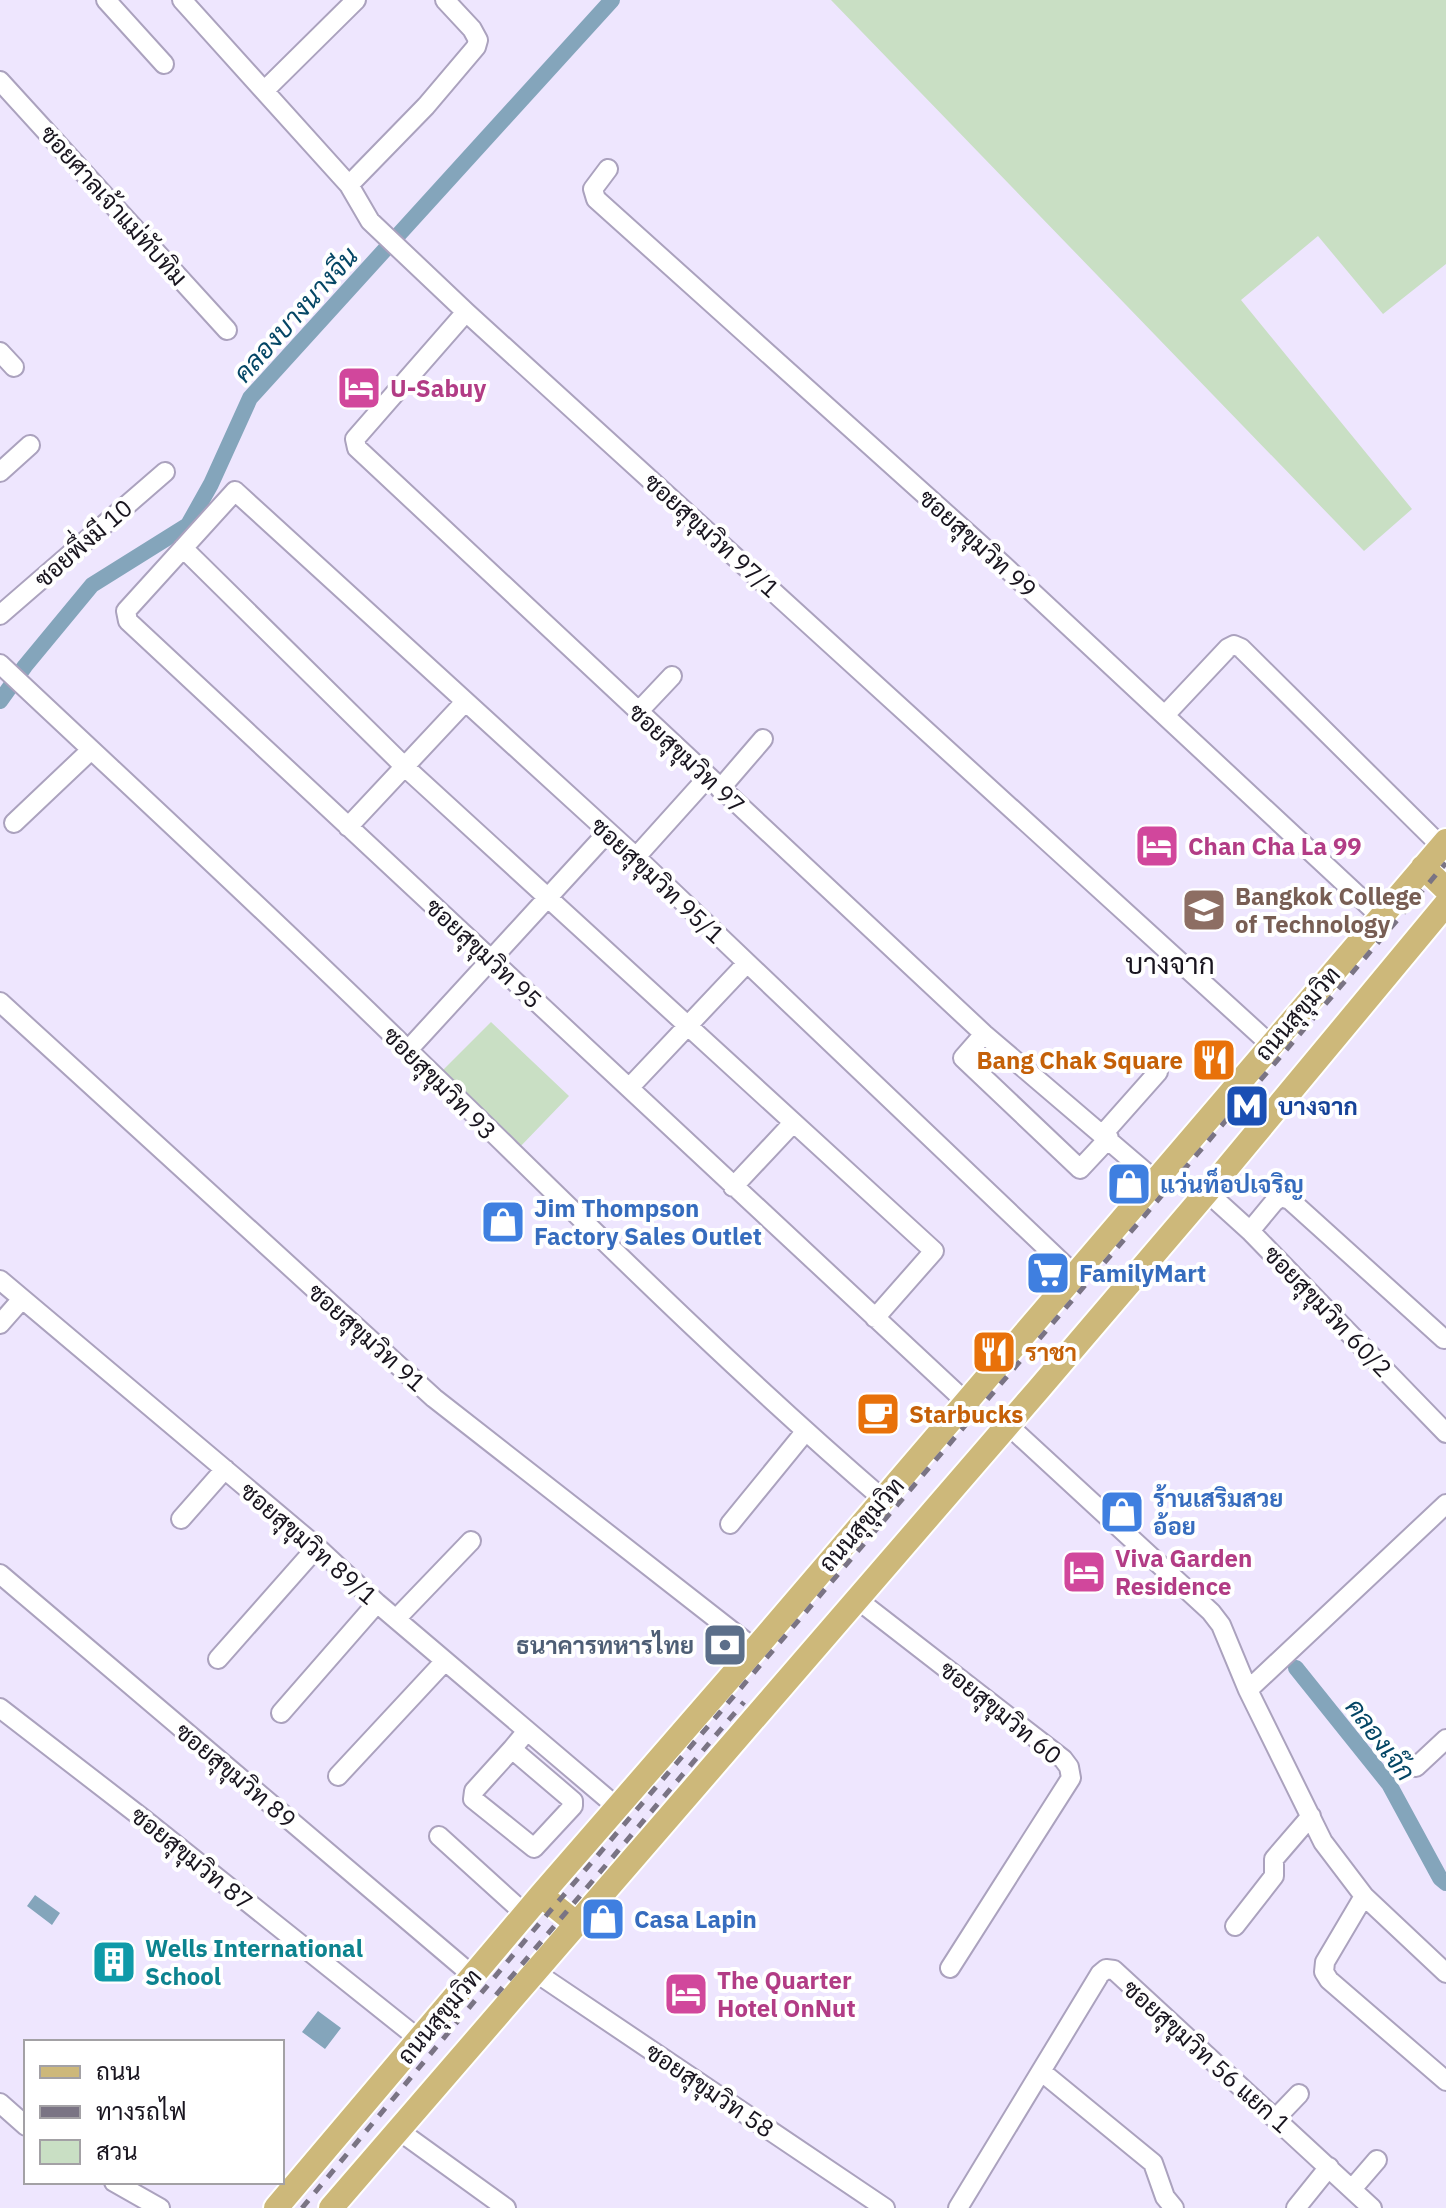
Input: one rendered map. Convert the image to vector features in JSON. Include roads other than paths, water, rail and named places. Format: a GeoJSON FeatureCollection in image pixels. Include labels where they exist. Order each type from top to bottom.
{"type":"FeatureCollection","features":[{"type":"Feature","properties":{"kind":"main road","name":"ถนนสุขุมวิท"},"geometry":{"type":"LineString","coordinates":[[276,2208],[472,1975],[1444,843]]}},
{"type":"Feature","properties":{"kind":"main road"},"geometry":{"type":"LineString","coordinates":[[1417,875],[1444,905]]}},
{"type":"Feature","properties":{"kind":"main road","name":"ถนนสุขุมวิท"},"geometry":{"type":"LineString","coordinates":[[331,2208],[1008,1425],[1207,1192],[1444,905]]}},
{"type":"Feature","properties":{"kind":"main road"},"geometry":{"type":"LineString","coordinates":[[541,1895],[577,1924]]}},
{"type":"Feature","properties":{"kind":"street"},"geometry":{"type":"LineString","coordinates":[[106,0],[164,64]]}},
{"type":"Feature","properties":{"kind":"street","name":"ซอยสุขุมวิท 97/1"},"geometry":{"type":"LineString","coordinates":[[182,0],[349,185],[370,221],[1270,1044]]}},
{"type":"Feature","properties":{"kind":"street"},"geometry":{"type":"LineString","coordinates":[[264,91],[356,0]]}},
{"type":"Feature","properties":{"kind":"street"},"geometry":{"type":"LineString","coordinates":[[349,185],[426,106],[476,47],[478,40],[472,29],[445,0]]}},
{"type":"Feature","properties":{"kind":"street","name":"ซอยศาลเจ้าแม่ทับทิม"},"geometry":{"type":"LineString","coordinates":[[0,81],[227,330]]}},
{"type":"Feature","properties":{"kind":"street","name":"ซอยสุขุมวิท 99"},"geometry":{"type":"LineString","coordinates":[[608,169],[593,189],[596,199],[1002,564],[1381,917]]}},
{"type":"Feature","properties":{"kind":"street","name":"ซอยสุขุมวิท 97"},"geometry":{"type":"LineString","coordinates":[[466,312],[355,439],[354,444],[984,1034],[1156,1181]]}},
{"type":"Feature","properties":{"kind":"street"},"geometry":{"type":"LineString","coordinates":[[0,352],[14,367]]}},
{"type":"Feature","properties":{"kind":"street"},"geometry":{"type":"LineString","coordinates":[[0,472],[30,445]]}},
{"type":"Feature","properties":{"kind":"street","name":"ซอยพึ่งมี 10"},"geometry":{"type":"LineString","coordinates":[[0,615],[165,472]]}},
{"type":"Feature","properties":{"kind":"street","name":"ซอยสุขุมวิท 95"},"geometry":{"type":"LineString","coordinates":[[235,491],[126,611],[128,621],[966,1402]]}},
{"type":"Feature","properties":{"kind":"street","name":"ซอยสุขุมวิท 95/1"},"geometry":{"type":"LineString","coordinates":[[235,491],[636,857],[1075,1275]]}},
{"type":"Feature","properties":{"kind":"street"},"geometry":{"type":"LineString","coordinates":[[183,548],[405,767],[934,1251],[875,1318]]}},
{"type":"Feature","properties":{"kind":"street"},"geometry":{"type":"LineString","coordinates":[[1165,715],[1228,648],[1234,645],[1241,648],[1444,843]]}},
{"type":"Feature","properties":{"kind":"street","name":"ซอยสุขุมวิท 93"},"geometry":{"type":"LineString","coordinates":[[0,664],[408,1050],[652,1290],[805,1432],[883,1499]]}},
{"type":"Feature","properties":{"kind":"street"},"geometry":{"type":"LineString","coordinates":[[638,712],[672,676]]}},
{"type":"Feature","properties":{"kind":"street"},"geometry":{"type":"LineString","coordinates":[[348,827],[465,702]]}},
{"type":"Feature","properties":{"kind":"street"},"geometry":{"type":"LineString","coordinates":[[636,857],[763,739]]}},
{"type":"Feature","properties":{"kind":"street"},"geometry":{"type":"LineString","coordinates":[[14,823],[91,750]]}},
{"type":"Feature","properties":{"kind":"street"},"geometry":{"type":"LineString","coordinates":[[408,1050],[607,833]]}},
{"type":"Feature","properties":{"kind":"street"},"geometry":{"type":"LineString","coordinates":[[629,1088],[747,963]]}},
{"type":"Feature","properties":{"kind":"street","name":"ซอยสุขุมวิท 91"},"geometry":{"type":"LineString","coordinates":[[0,1002],[434,1398],[755,1649]]}},
{"type":"Feature","properties":{"kind":"street"},"geometry":{"type":"LineString","coordinates":[[984,1034],[963,1058],[1080,1169],[1158,1072]]}},
{"type":"Feature","properties":{"kind":"street"},"geometry":{"type":"LineString","coordinates":[[733,1187],[793,1123]]}},
{"type":"Feature","properties":{"kind":"street","name":"ซอยสุขุมวิท 60/2"},"geometry":{"type":"LineString","coordinates":[[1207,1192],[1250,1231],[1446,1433]]}},
{"type":"Feature","properties":{"kind":"street"},"geometry":{"type":"LineString","coordinates":[[1250,1231],[1274,1202],[1281,1197],[1290,1200],[1444,1339]]}},
{"type":"Feature","properties":{"kind":"street","name":"ซอยสุขุมวิท 89/1"},"geometry":{"type":"LineString","coordinates":[[0,1280],[317,1547],[377,1603],[617,1807]]}},
{"type":"Feature","properties":{"kind":"street"},"geometry":{"type":"LineString","coordinates":[[0,1324],[22,1299]]}},
{"type":"Feature","properties":{"kind":"street"},"geometry":{"type":"LineString","coordinates":[[1008,1425],[1211,1612],[1221,1625],[1248,1690],[1330,1851],[1364,1896],[1446,1973]]}},
{"type":"Feature","properties":{"kind":"street"},"geometry":{"type":"LineString","coordinates":[[730,1524],[805,1432]]}},
{"type":"Feature","properties":{"kind":"street"},"geometry":{"type":"LineString","coordinates":[[181,1519],[225,1469]]}},
{"type":"Feature","properties":{"kind":"street"},"geometry":{"type":"LineString","coordinates":[[1248,1690],[1446,1504]]}},
{"type":"Feature","properties":{"kind":"street"},"geometry":{"type":"LineString","coordinates":[[396,1619],[471,1541]]}},
{"type":"Feature","properties":{"kind":"street"},"geometry":{"type":"LineString","coordinates":[[218,1659],[317,1547]]}},
{"type":"Feature","properties":{"kind":"street","name":"ซอยสุขุมวิท 89"},"geometry":{"type":"LineString","coordinates":[[0,1574],[472,1975]]}},
{"type":"Feature","properties":{"kind":"street","name":"ซอยสุขุมวิท 60"},"geometry":{"type":"LineString","coordinates":[[858,1600],[1063,1759],[1069,1767],[1071,1778],[950,1968]]}},
{"type":"Feature","properties":{"kind":"street"},"geometry":{"type":"LineString","coordinates":[[281,1713],[377,1603]]}},
{"type":"Feature","properties":{"kind":"street"},"geometry":{"type":"LineString","coordinates":[[338,1776],[445,1661]]}},
{"type":"Feature","properties":{"kind":"street","name":"ซอยสุขุมวิท 87"},"geometry":{"type":"LineString","coordinates":[[0,1708],[419,2039]]}},
{"type":"Feature","properties":{"kind":"street"},"geometry":{"type":"LineString","coordinates":[[512,1749],[573,1801],[573,1806],[534,1848],[473,1799],[474,1791],[527,1731]]}},
{"type":"Feature","properties":{"kind":"street"},"geometry":{"type":"LineString","coordinates":[[1416,1767],[1446,1739]]}},
{"type":"Feature","properties":{"kind":"street"},"geometry":{"type":"LineString","coordinates":[[1235,1926],[1274,1876],[1274,1859],[1311,1816]]}},
{"type":"Feature","properties":{"kind":"street"},"geometry":{"type":"LineString","coordinates":[[439,1836],[525,1914]]}},
{"type":"Feature","properties":{"kind":"street"},"geometry":{"type":"LineString","coordinates":[[1364,1896],[1325,1962],[1324,1972],[1329,1980],[1446,2081]]}},
{"type":"Feature","properties":{"kind":"street","name":"ซอยสุขุมวิท 56 แยก 1"},"geometry":{"type":"LineString","coordinates":[[958,2208],[1100,1974],[1106,1969],[1114,1970],[1372,2208]]}},
{"type":"Feature","properties":{"kind":"street","name":"ซอยสุขุมวิท 58"},"geometry":{"type":"LineString","coordinates":[[535,1972],[885,2208]]}},
{"type":"Feature","properties":{"kind":"street"},"geometry":{"type":"LineString","coordinates":[[1042,2072],[1153,2163],[1165,2197],[1174,2208]]}},
{"type":"Feature","properties":{"kind":"street"},"geometry":{"type":"LineString","coordinates":[[1276,2118],[1299,2094]]}},
{"type":"Feature","properties":{"kind":"street"},"geometry":{"type":"LineString","coordinates":[[0,2103],[24,2124]]}},
{"type":"Feature","properties":{"kind":"street"},"geometry":{"type":"LineString","coordinates":[[398,2130],[506,2208]]}},
{"type":"Feature","properties":{"kind":"street"},"geometry":{"type":"LineString","coordinates":[[1352,2189],[1377,2160]]}},
{"type":"Feature","properties":{"kind":"street"},"geometry":{"type":"LineString","coordinates":[[1296,2208],[1329,2167]]}},
{"type":"Feature","properties":{"kind":"street"},"geometry":{"type":"LineString","coordinates":[[118,2184],[160,2208]]}},
{"type":"Feature","properties":{"kind":"water"},"geometry":{"type":"Polygon","coordinates":[[[35,1895],[60,1913],[52,1925],[27,1906],[35,1895]]]}},
{"type":"Feature","properties":{"kind":"water"},"geometry":{"type":"Polygon","coordinates":[[[318,2011],[341,2028],[325,2049],[302,2032],[318,2011]]]}},
{"type":"Feature","properties":{"kind":"waterway","name":"คลองบางนางจีน"},"geometry":{"type":"LineString","coordinates":[[0,701],[92,585],[188,525],[211,484],[250,398],[612,0]]}},
{"type":"Feature","properties":{"kind":"waterway","name":"คลองเจ๊ก"},"geometry":{"type":"LineString","coordinates":[[1296,1668],[1389,1784],[1440,1878],[1446,1883]]}},
{"type":"Feature","properties":{"kind":"railway"},"geometry":{"type":"LineString","coordinates":[[302,2208],[533,1931],[1446,863]]}},
{"type":"Feature","properties":{"kind":"railway"},"geometry":{"type":"LineString","coordinates":[[496,1995],[744,1702]]}},
{"type":"Feature","properties":{"kind":"place","name":"U-Sabuy"},"geometry":{"type":"Point","coordinates":[359,388]}},
{"type":"Feature","properties":{"kind":"place","name":"Chan Cha La 99"},"geometry":{"type":"Point","coordinates":[1157,846]}},
{"type":"Feature","properties":{"kind":"place","name":"Bangkok College of Technology"},"geometry":{"type":"Point","coordinates":[1204,910]}},
{"type":"Feature","properties":{"kind":"place","name":"Bang Chak Square"},"geometry":{"type":"Point","coordinates":[1214,1060]}},
{"type":"Feature","properties":{"kind":"place","name":"บางจาก"},"geometry":{"type":"Point","coordinates":[1247,1106]}},
{"type":"Feature","properties":{"kind":"place","name":"แว่นท็อปเจริญ"},"geometry":{"type":"Point","coordinates":[1129,1184]}},
{"type":"Feature","properties":{"kind":"place","name":"Jim Thompson Factory Sales Outlet"},"geometry":{"type":"Point","coordinates":[503,1222]}},
{"type":"Feature","properties":{"kind":"place","name":"FamilyMart"},"geometry":{"type":"Point","coordinates":[1048,1273]}},
{"type":"Feature","properties":{"kind":"place","name":"ราชา"},"geometry":{"type":"Point","coordinates":[994,1352]}},
{"type":"Feature","properties":{"kind":"place","name":"Starbucks"},"geometry":{"type":"Point","coordinates":[878,1414]}},
{"type":"Feature","properties":{"kind":"place","name":"ร้านเสริมสวย อ้อย"},"geometry":{"type":"Point","coordinates":[1122,1512]}},
{"type":"Feature","properties":{"kind":"place","name":"Viva Garden Residence"},"geometry":{"type":"Point","coordinates":[1084,1572]}},
{"type":"Feature","properties":{"kind":"place","name":"ธนาคารทหารไทย"},"geometry":{"type":"Point","coordinates":[725,1645]}},
{"type":"Feature","properties":{"kind":"place","name":"Casa Lapin"},"geometry":{"type":"Point","coordinates":[603,1919]}},
{"type":"Feature","properties":{"kind":"place","name":"Wells International School"},"geometry":{"type":"Point","coordinates":[114,1962]}},
{"type":"Feature","properties":{"kind":"place","name":"The Quarter Hotel OnNut"},"geometry":{"type":"Point","coordinates":[686,1994]}},
{"type":"Feature","properties":{"kind":"district","name":"บางจาก"},"geometry":{"type":"Point","coordinates":[1170,963]}}]}
